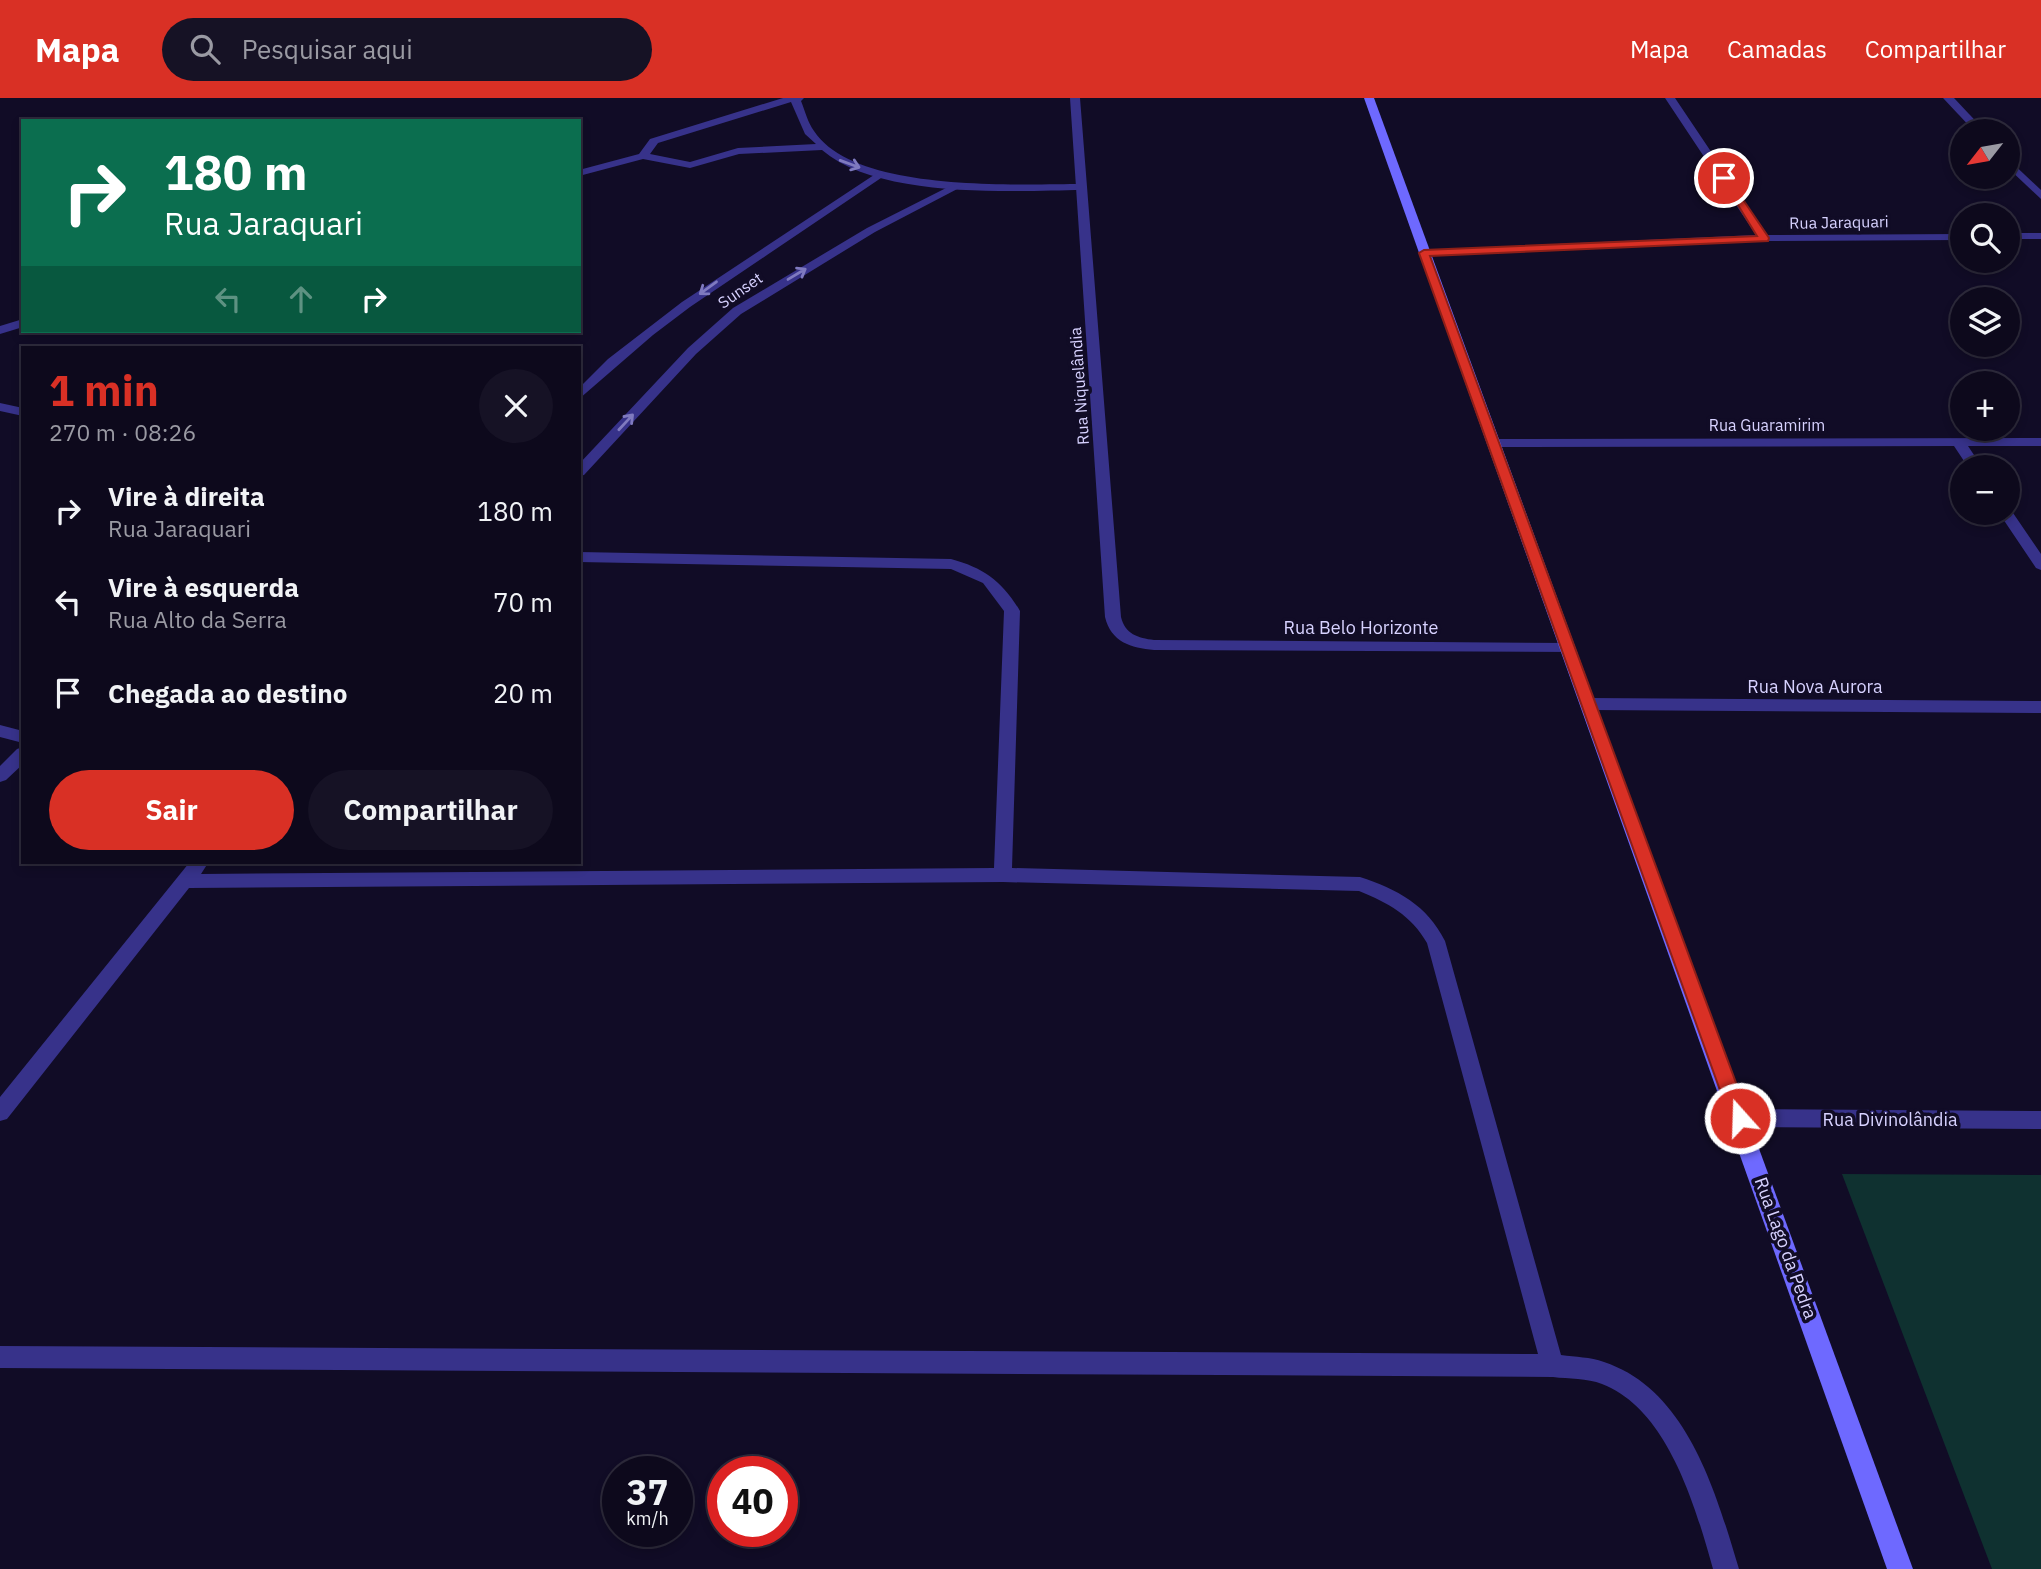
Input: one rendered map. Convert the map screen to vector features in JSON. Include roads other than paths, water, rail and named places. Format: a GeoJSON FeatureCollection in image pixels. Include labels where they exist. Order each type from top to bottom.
{"type":"FeatureCollection","features":[{"type":"Feature","properties":{"kind":"street"},"geometry":{"type":"LineString","coordinates":[[643,156],[654,141],[793,98]]}},
{"type":"Feature","properties":{"kind":"street"},"geometry":{"type":"LineString","coordinates":[[799,98],[796,101],[799,119],[820,147],[830,156],[880,174],[918,182],[958,186],[1082,187]]}},
{"type":"Feature","properties":{"kind":"street","name":"Rua Niquelândia"},"geometry":{"type":"LineString","coordinates":[[1075,98],[1114,625],[1130,641],[1154,645]]}},
{"type":"Feature","properties":{"kind":"street","name":"Rua Lago da Pedra"},"geometry":{"type":"LineString","coordinates":[[1369,98],[1740,1118],[1900,1569]]}},
{"type":"Feature","properties":{"kind":"street"},"geometry":{"type":"LineString","coordinates":[[1670,98],[1764,238]]}},
{"type":"Feature","properties":{"kind":"street"},"geometry":{"type":"LineString","coordinates":[[1948,98],[1968,119]]}},
{"type":"Feature","properties":{"kind":"street"},"geometry":{"type":"LineString","coordinates":[[581,172],[643,156],[690,165],[738,151],[820,147]]}},
{"type":"Feature","properties":{"kind":"street","name":"Sunset"},"geometry":{"type":"LineString","coordinates":[[581,393],[600,372],[711,285],[828,213],[880,174]]}},
{"type":"Feature","properties":{"kind":"street"},"geometry":{"type":"LineString","coordinates":[[2020,174],[2041,196]]}},
{"type":"Feature","properties":{"kind":"street","name":"Sunset"},"geometry":{"type":"LineString","coordinates":[[581,470],[692,351],[737,311],[871,230],[958,186]]}},
{"type":"Feature","properties":{"kind":"street"},"geometry":{"type":"LineString","coordinates":[[2020,236],[2041,236]]}},
{"type":"Feature","properties":{"kind":"street","name":"Rua Jaraquari"},"geometry":{"type":"LineString","coordinates":[[1424,253],[1764,238],[1950,237]]}},
{"type":"Feature","properties":{"kind":"street"},"geometry":{"type":"LineString","coordinates":[[0,330],[21,324]]}},
{"type":"Feature","properties":{"kind":"street"},"geometry":{"type":"LineString","coordinates":[[0,407],[21,412]]}},
{"type":"Feature","properties":{"kind":"street"},"geometry":{"type":"LineString","coordinates":[[1958,442],[1967,455]]}},
{"type":"Feature","properties":{"kind":"street","name":"Rua Guaramirim"},"geometry":{"type":"LineString","coordinates":[[1494,443],[2041,442]]}},
{"type":"Feature","properties":{"kind":"street"},"geometry":{"type":"LineString","coordinates":[[2014,525],[2041,565]]}},
{"type":"Feature","properties":{"kind":"street"},"geometry":{"type":"LineString","coordinates":[[581,557],[951,565],[984,576],[999,587],[1013,611],[1003,876]]}},
{"type":"Feature","properties":{"kind":"street","name":"Rua Belo Horizonte"},"geometry":{"type":"LineString","coordinates":[[1154,645],[1568,648]]}},
{"type":"Feature","properties":{"kind":"street","name":"Rua Nova Aurora"},"geometry":{"type":"LineString","coordinates":[[1590,704],[2041,707]]}},
{"type":"Feature","properties":{"kind":"street"},"geometry":{"type":"LineString","coordinates":[[0,731],[21,736]]}},
{"type":"Feature","properties":{"kind":"street"},"geometry":{"type":"LineString","coordinates":[[0,776],[21,754]]}},
{"type":"Feature","properties":{"kind":"street"},"geometry":{"type":"LineString","coordinates":[[0,1112],[199,864]]}},
{"type":"Feature","properties":{"kind":"street"},"geometry":{"type":"LineString","coordinates":[[184,881],[1003,876],[1360,884],[1408,905],[1425,921],[1436,942],[1553,1366]]}},
{"type":"Feature","properties":{"kind":"street","name":"Rua Divinolândia"},"geometry":{"type":"LineString","coordinates":[[1740,1118],[2041,1120]]}},
{"type":"Feature","properties":{"kind":"street"},"geometry":{"type":"LineString","coordinates":[[0,1357],[1553,1366],[1609,1375],[1654,1412],[1678,1441],[1705,1496],[1726,1569]]}}]}
